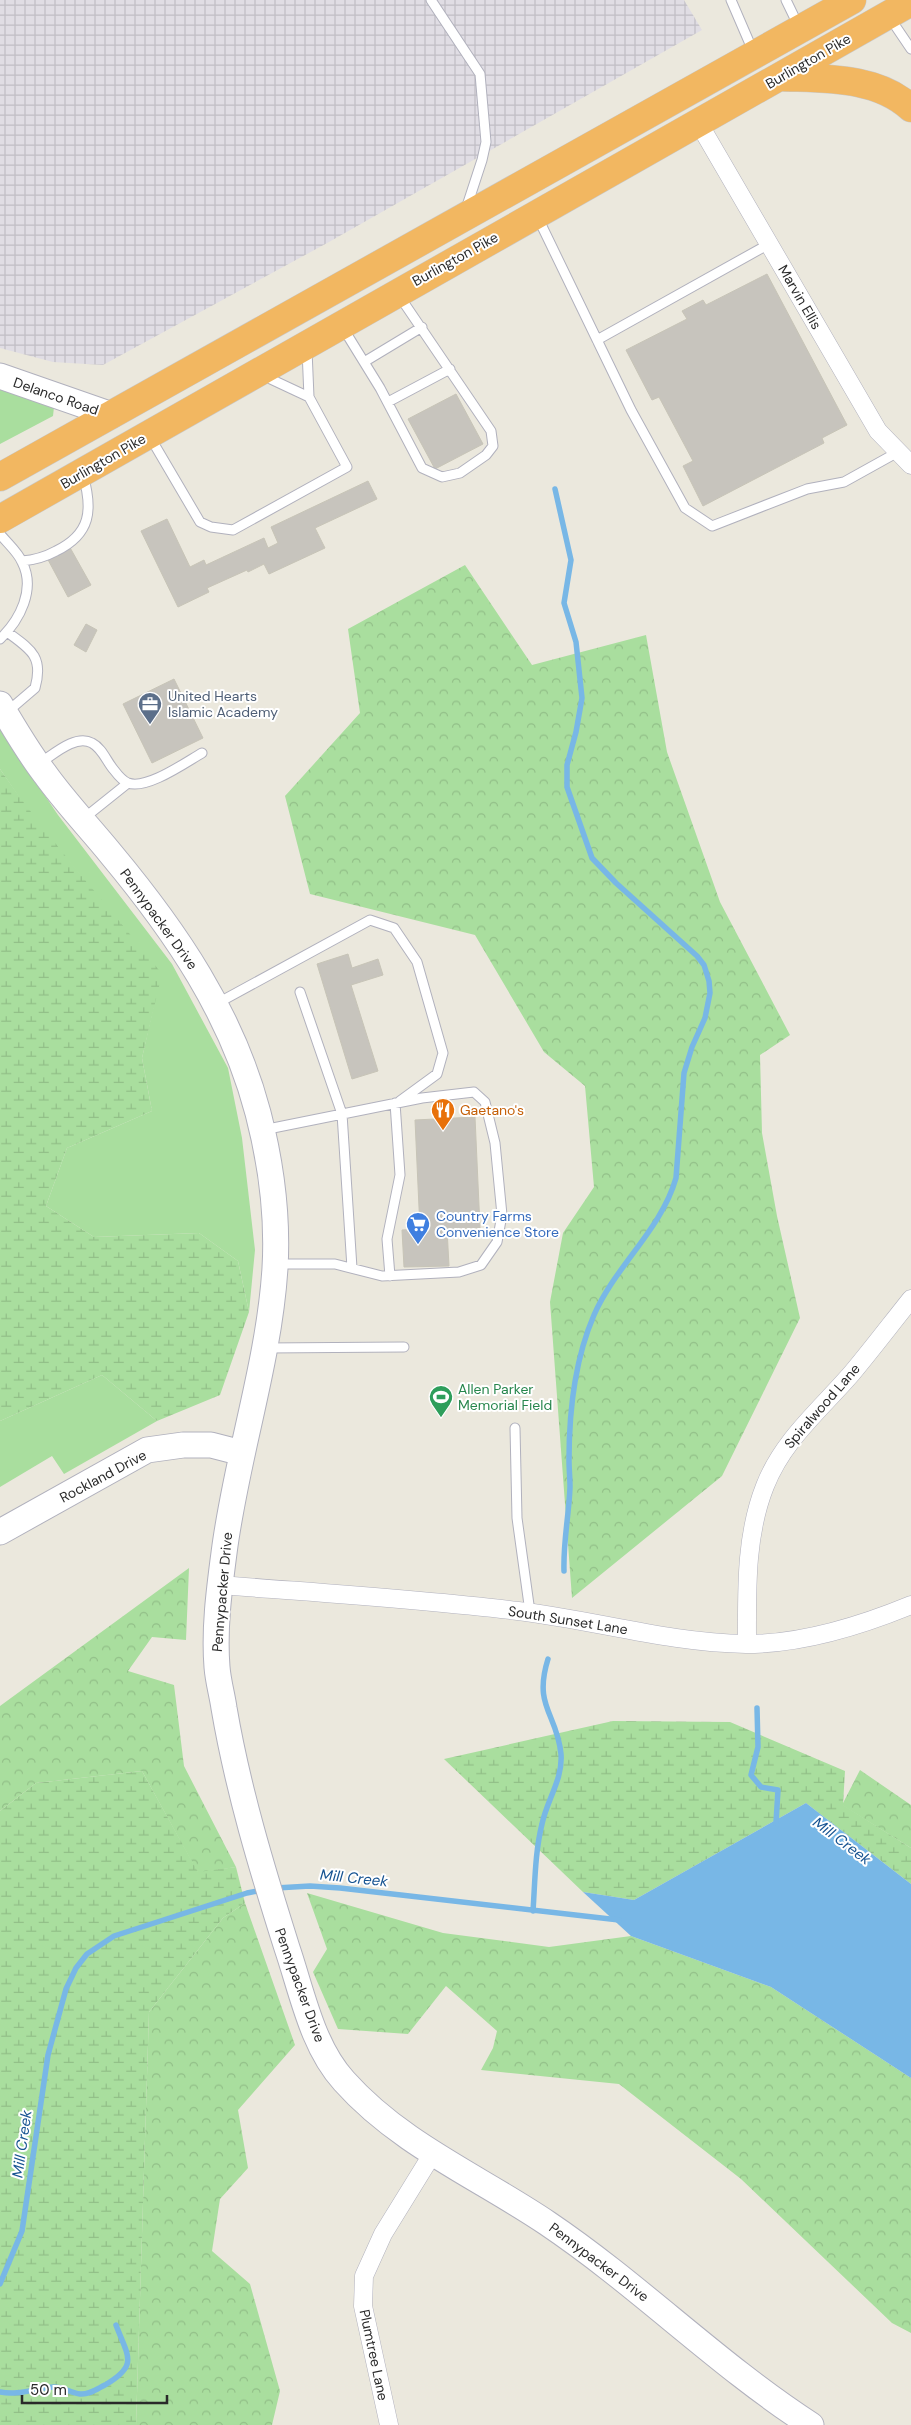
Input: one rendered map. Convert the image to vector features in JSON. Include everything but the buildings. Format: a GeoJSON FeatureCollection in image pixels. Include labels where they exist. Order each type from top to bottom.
{"type":"FeatureCollection","features":[{"type":"Feature","properties":{"kind":"highway"},"geometry":{"type":"LineString","coordinates":[[0,478],[852,0]]}},
{"type":"Feature","properties":{"kind":"highway","name":"Burlington Pike"},"geometry":{"type":"LineString","coordinates":[[0,519],[342,326],[397,292],[900,9]]}},
{"type":"Feature","properties":{"kind":"highway"},"geometry":{"type":"LineString","coordinates":[[780,77],[843,80],[873,86],[902,99],[911,108]]}},
{"type":"Feature","properties":{"kind":"street","name":"Marvin Ellis"},"geometry":{"type":"LineString","coordinates":[[698,122],[878,431],[911,465]]}},
{"type":"Feature","properties":{"kind":"street","name":"Delanco Road"},"geometry":{"type":"LineString","coordinates":[[0,376],[112,415]]}},
{"type":"Feature","properties":{"kind":"street","name":"Pennypacker Drive"},"geometry":{"type":"LineString","coordinates":[[3,709],[38,765],[177,939],[216,1004],[233,1039],[262,1130],[272,1187],[275,1264],[264,1348],[228,1523],[216,1633],[217,1670],[230,1749],[260,1864],[321,2046],[339,2077],[393,2126],[433,2153],[548,2223],[632,2285],[762,2391],[810,2425]]}},
{"type":"Feature","properties":{"kind":"street","name":"Spiralwood Lane"},"geometry":{"type":"LineString","coordinates":[[747,1644],[750,1546],[764,1487],[790,1440],[851,1373],[911,1299]]}},
{"type":"Feature","properties":{"kind":"street","name":"Rockland Drive"},"geometry":{"type":"LineString","coordinates":[[0,1532],[147,1450],[183,1445],[211,1445],[242,1453]]}},
{"type":"Feature","properties":{"kind":"street","name":"South Sunset Lane"},"geometry":{"type":"LineString","coordinates":[[220,1585],[388,1597],[530,1612],[682,1638],[747,1644],[810,1637],[868,1621],[911,1605]]}},
{"type":"Feature","properties":{"kind":"street","name":"Plumtree Lane"},"geometry":{"type":"LineString","coordinates":[[389,2425],[362,2306],[364,2276],[383,2234],[433,2153]]}},
{"type":"Feature","properties":{"kind":"lane"},"geometry":{"type":"LineString","coordinates":[[431,0],[480,74],[486,142],[482,160],[462,219]]}},
{"type":"Feature","properties":{"kind":"lane"},"geometry":{"type":"LineString","coordinates":[[730,0],[755,56]]}},
{"type":"Feature","properties":{"kind":"lane"},"geometry":{"type":"LineString","coordinates":[[786,0],[800,29]]}},
{"type":"Feature","properties":{"kind":"lane"},"geometry":{"type":"LineString","coordinates":[[900,9],[911,49]]}},
{"type":"Feature","properties":{"kind":"lane"},"geometry":{"type":"LineString","coordinates":[[536,214],[631,410],[684,508],[712,526],[806,489],[844,482],[898,452]]}},
{"type":"Feature","properties":{"kind":"lane"},"geometry":{"type":"LineString","coordinates":[[597,340],[769,244]]}},
{"type":"Feature","properties":{"kind":"lane"},"geometry":{"type":"LineString","coordinates":[[342,326],[388,402],[422,468],[442,477],[460,473],[486,455],[493,446],[491,431],[397,292]]}},
{"type":"Feature","properties":{"kind":"lane"},"geometry":{"type":"LineString","coordinates":[[364,362],[422,327]]}},
{"type":"Feature","properties":{"kind":"lane"},"geometry":{"type":"LineString","coordinates":[[149,435],[200,522],[211,528],[233,530],[347,467],[310,397],[306,345]]}},
{"type":"Feature","properties":{"kind":"lane"},"geometry":{"type":"LineString","coordinates":[[388,402],[450,369]]}},
{"type":"Feature","properties":{"kind":"lane"},"geometry":{"type":"LineString","coordinates":[[258,373],[310,397]]}},
{"type":"Feature","properties":{"kind":"lane"},"geometry":{"type":"LineString","coordinates":[[22,561],[49,555],[69,545],[80,535],[88,514],[89,497],[82,472]]}},
{"type":"Feature","properties":{"kind":"lane"},"geometry":{"type":"LineString","coordinates":[[0,534],[22,561],[28,591],[24,604],[3,636],[33,651],[38,665],[35,688],[3,709]]}},
{"type":"Feature","properties":{"kind":"lane"},"geometry":{"type":"LineString","coordinates":[[38,765],[79,740],[92,743],[101,751],[118,775],[128,783]]}},
{"type":"Feature","properties":{"kind":"lane"},"geometry":{"type":"LineString","coordinates":[[82,820],[128,783],[153,780],[202,752]]}},
{"type":"Feature","properties":{"kind":"lane"},"geometry":{"type":"LineString","coordinates":[[216,1004],[370,920],[394,928],[417,962],[442,1053],[437,1074],[395,1103]]}},
{"type":"Feature","properties":{"kind":"lane"},"geometry":{"type":"LineString","coordinates":[[300,992],[342,1114],[352,1268]]}},
{"type":"Feature","properties":{"kind":"lane"},"geometry":{"type":"LineString","coordinates":[[262,1130],[422,1098],[474,1092],[485,1102],[495,1143],[502,1215],[497,1242],[481,1265],[459,1272],[382,1276],[335,1264],[275,1264]]}},
{"type":"Feature","properties":{"kind":"lane"},"geometry":{"type":"LineString","coordinates":[[390,1276],[387,1239],[400,1175],[395,1103]]}},
{"type":"Feature","properties":{"kind":"lane"},"geometry":{"type":"LineString","coordinates":[[264,1348],[404,1347]]}},
{"type":"Feature","properties":{"kind":"lane"},"geometry":{"type":"LineString","coordinates":[[515,1428],[517,1518],[530,1612]]}},
{"type":"Feature","properties":{"kind":"shaded area"},"geometry":{"type":"Polygon","coordinates":[[[0,0],[684,0],[702,30],[329,242],[103,365],[53,362],[0,348],[0,0]]]}},
{"type":"Feature","properties":{"kind":"green space"},"geometry":{"type":"Polygon","coordinates":[[[0,388],[54,407],[53,416],[0,444],[0,388]]]}},
{"type":"Feature","properties":{"kind":"green space"},"geometry":{"type":"Polygon","coordinates":[[[465,565],[532,665],[646,635],[667,752],[720,902],[790,1035],[760,1055],[762,1133],[777,1216],[800,1318],[722,1476],[572,1598],[550,1302],[563,1233],[594,1187],[585,1086],[544,1052],[475,935],[310,894],[285,796],[360,713],[348,629],[465,565]]]}},
{"type":"Feature","properties":{"kind":"green space"},"geometry":{"type":"Polygon","coordinates":[[[0,729],[58,815],[172,964],[228,1068],[242,1138],[255,1250],[249,1312],[238,1261],[199,1233],[94,1237],[46,1206],[67,1148],[152,1111],[142,1058],[161,974],[32,816],[0,769],[0,729]]]}},
{"type":"Feature","properties":{"kind":"green space"},"geometry":{"type":"Polygon","coordinates":[[[0,769],[59,847],[162,974],[142,1058],[152,1111],[67,1148],[46,1206],[94,1237],[199,1233],[238,1261],[249,1312],[220,1395],[157,1421],[102,1375],[0,1421],[0,769]]]}},
{"type":"Feature","properties":{"kind":"green space"},"geometry":{"type":"Polygon","coordinates":[[[102,1375],[157,1421],[64,1474],[52,1456],[0,1487],[0,1421],[102,1375]]]}},
{"type":"Feature","properties":{"kind":"green space"},"geometry":{"type":"Polygon","coordinates":[[[189,1568],[186,1640],[152,1637],[128,1671],[174,1685],[184,1766],[236,1867],[198,1873],[142,1771],[36,1783],[0,1811],[0,1706],[189,1568]]]}},
{"type":"Feature","properties":{"kind":"green space"},"geometry":{"type":"Polygon","coordinates":[[[613,1721],[730,1722],[845,1771],[843,1805],[911,1848],[911,1884],[806,1803],[634,1900],[583,1892],[444,1759],[613,1721]]]}},
{"type":"Feature","properties":{"kind":"green space"},"geometry":{"type":"Polygon","coordinates":[[[860,1770],[911,1805],[911,1848],[842,1805],[860,1770]]]}},
{"type":"Feature","properties":{"kind":"green space"},"geometry":{"type":"Polygon","coordinates":[[[142,1771],[198,1872],[236,1867],[245,1903],[223,1918],[149,2012],[136,2425],[0,2425],[0,1811],[36,1783],[142,1771]]]}},
{"type":"Feature","properties":{"kind":"green space"},"geometry":{"type":"Polygon","coordinates":[[[307,1893],[443,1933],[549,1947],[631,1936],[771,1987],[911,2078],[911,2333],[892,2323],[741,2179],[619,2084],[481,2070],[493,2048],[497,2031],[446,1986],[408,2034],[338,2029],[313,1972],[327,1949],[307,1893]]]}},
{"type":"Feature","properties":{"kind":"green space"},"geometry":{"type":"Polygon","coordinates":[[[245,1903],[295,2045],[238,2110],[248,2168],[220,2199],[212,2251],[250,2284],[280,2391],[272,2425],[136,2425],[149,2012],[223,1918],[245,1903]]]}},
{"type":"Feature","properties":{"kind":"water"},"geometry":{"type":"Polygon","coordinates":[[[806,1803],[911,1884],[911,2078],[771,1987],[631,1936],[583,1892],[634,1900],[806,1803]]]}},
{"type":"Feature","properties":{"kind":"waterway"},"geometry":{"type":"LineString","coordinates":[[555,489],[571,560],[564,603],[576,642],[582,698],[576,732],[567,765],[567,787],[592,858],[616,883],[697,956],[704,965],[709,981],[710,993],[705,1018],[692,1047],[684,1073],[676,1178],[660,1214],[603,1297],[587,1332],[582,1349],[574,1386],[570,1423],[570,1487],[564,1571]]}},
{"type":"Feature","properties":{"kind":"waterway"},"geometry":{"type":"LineString","coordinates":[[533,1911],[538,1845],[544,1815],[560,1772],[561,1763],[559,1740],[544,1699],[544,1675],[548,1659]]}},
{"type":"Feature","properties":{"kind":"waterway"},"geometry":{"type":"LineString","coordinates":[[757,1708],[758,1747],[751,1775],[761,1787],[778,1790],[776,1823]]}},
{"type":"Feature","properties":{"kind":"waterway","name":"Mill Creek"},"geometry":{"type":"LineString","coordinates":[[276,1888],[310,1886],[340,1888],[619,1920]]}},
{"type":"Feature","properties":{"kind":"waterway","name":"Mill Creek"},"geometry":{"type":"LineString","coordinates":[[0,2284],[22,2231],[48,2055],[66,1989],[76,1968],[87,1954],[114,1936],[247,1893],[262,1890]]}},
{"type":"Feature","properties":{"kind":"waterway"},"geometry":{"type":"LineString","coordinates":[[0,2392],[20,2392],[54,2387],[87,2394],[105,2385],[123,2372],[127,2366],[127,2353],[116,2325]]}},
{"type":"Feature","properties":{"kind":"place","name":"United Hearts Islamic Academy"},"geometry":{"type":"Point","coordinates":[150,725]}},
{"type":"Feature","properties":{"kind":"place","name":"Gaetano's"},"geometry":{"type":"Point","coordinates":[443,1131]}},
{"type":"Feature","properties":{"kind":"place","name":"Country Farms Convenience Store"},"geometry":{"type":"Point","coordinates":[418,1245]}},
{"type":"Feature","properties":{"kind":"place","name":"Allen Parker Memorial Field"},"geometry":{"type":"Point","coordinates":[441,1418]}}]}
